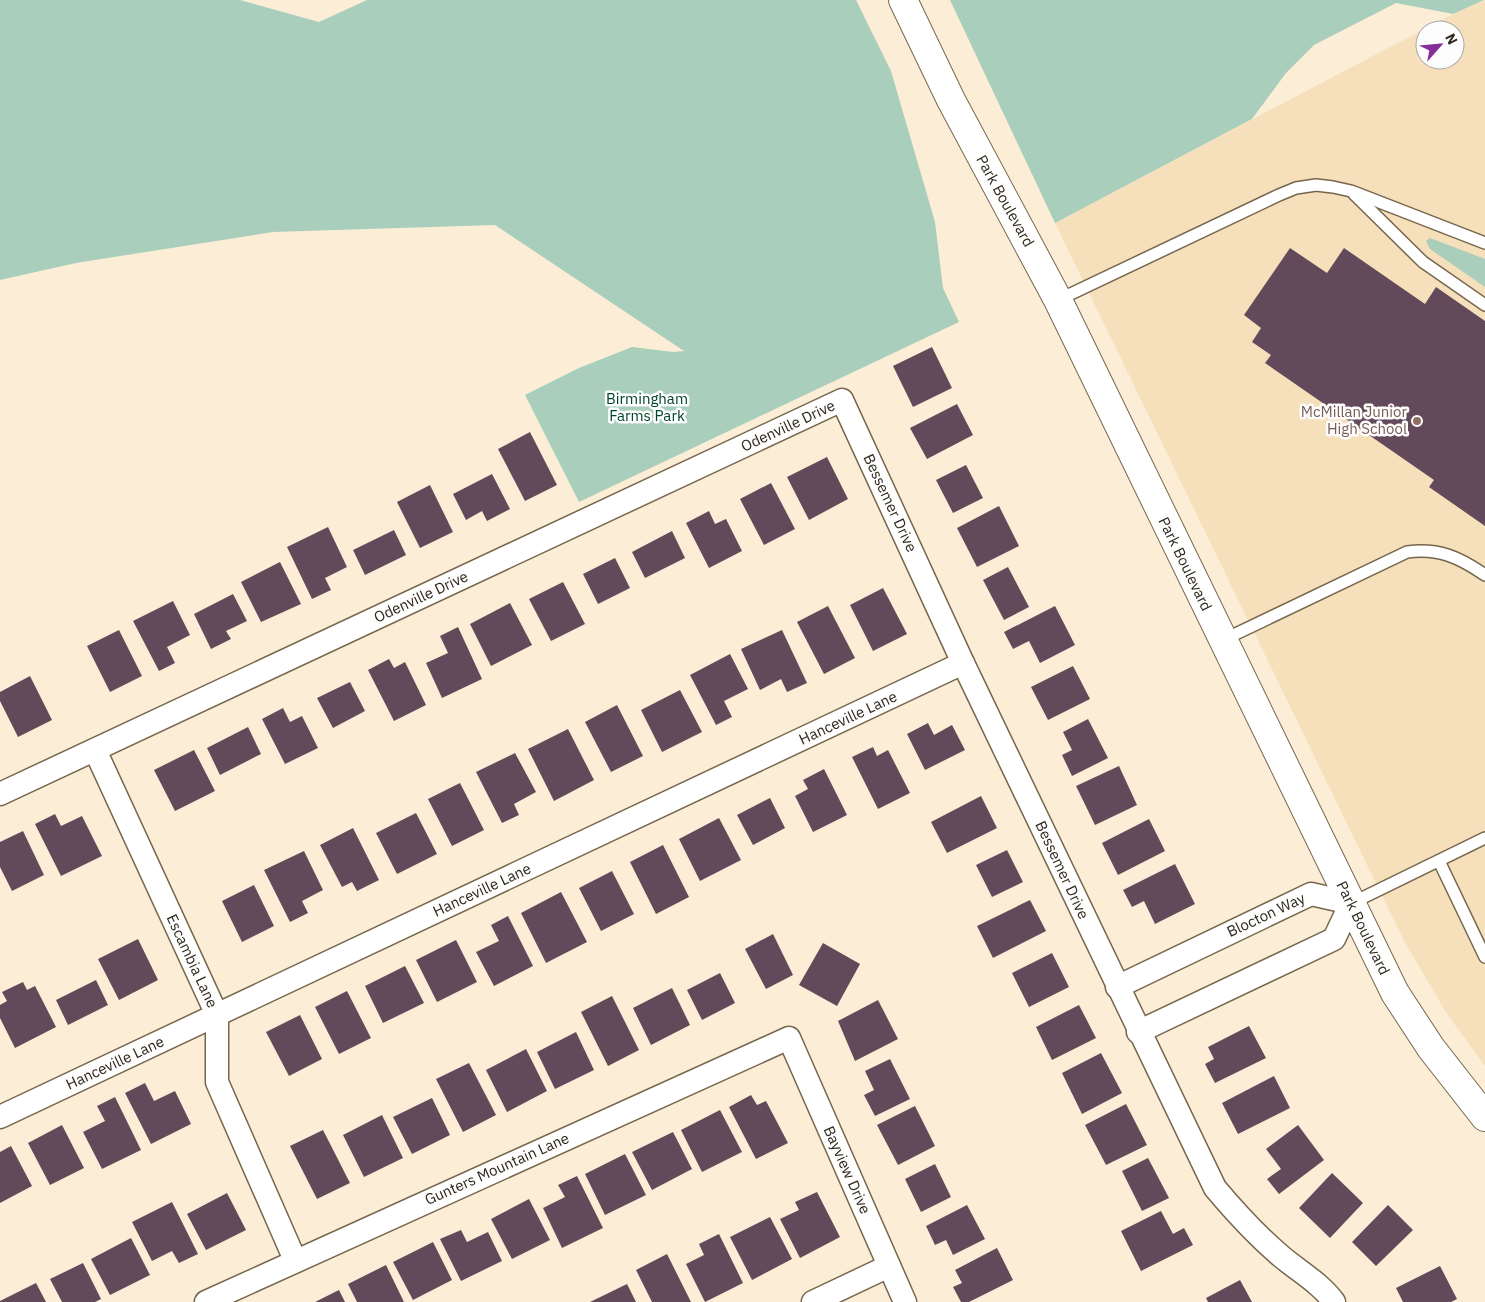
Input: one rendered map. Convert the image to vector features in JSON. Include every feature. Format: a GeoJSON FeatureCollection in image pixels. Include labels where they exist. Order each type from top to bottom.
{"type":"FeatureCollection","features":[{"type":"Feature","properties":{"kind":"main road","name":"Park Boulevard"},"geometry":{"type":"LineString","coordinates":[[903,0],[951,100],[1058,300],[1378,960],[1405,1010],[1431,1048],[1485,1116]]}},
{"type":"Feature","properties":{"kind":"street","name":"Bessemer Drive"},"geometry":{"type":"LineString","coordinates":[[842,400],[1138,1032],[1215,1188],[1246,1225],[1324,1289],[1334,1302]]}},
{"type":"Feature","properties":{"kind":"street","name":"Odenville Drive"},"geometry":{"type":"LineString","coordinates":[[0,794],[842,400]]}},
{"type":"Feature","properties":{"kind":"street","name":"Hanceville Lane"},"geometry":{"type":"LineString","coordinates":[[0,1117],[964,663]]}},
{"type":"Feature","properties":{"kind":"street","name":"Escambia Lane"},"geometry":{"type":"LineString","coordinates":[[95,750],[217,1015],[217,1082],[295,1260]]}},
{"type":"Feature","properties":{"kind":"street","name":"Blocton Way"},"geometry":{"type":"LineString","coordinates":[[1117,987],[1311,894],[1351,904]]}},
{"type":"Feature","properties":{"kind":"street"},"geometry":{"type":"LineString","coordinates":[[1138,1032],[1334,939],[1351,904]]}},
{"type":"Feature","properties":{"kind":"street","name":"Gunters Mountain Lane"},"geometry":{"type":"LineString","coordinates":[[206,1302],[295,1260],[789,1038]]}},
{"type":"Feature","properties":{"kind":"street","name":"Bayview Drive"},"geometry":{"type":"LineString","coordinates":[[789,1038],[905,1302]]}},
{"type":"Feature","properties":{"kind":"street"},"geometry":{"type":"LineString","coordinates":[[813,1302],[889,1266]]}},
{"type":"Feature","properties":{"kind":"lane"},"geometry":{"type":"LineString","coordinates":[[1058,300],[1296,188],[1316,185],[1351,191],[1485,243]]}},
{"type":"Feature","properties":{"kind":"lane"},"geometry":{"type":"LineString","coordinates":[[1351,191],[1424,262],[1485,305]]}},
{"type":"Feature","properties":{"kind":"lane"},"geometry":{"type":"LineString","coordinates":[[1222,640],[1407,552],[1432,550],[1444,552],[1455,556],[1485,575]]}},
{"type":"Feature","properties":{"kind":"lane"},"geometry":{"type":"LineString","coordinates":[[1351,904],[1485,838]]}},
{"type":"Feature","properties":{"kind":"lane"},"geometry":{"type":"LineString","coordinates":[[1439,861],[1485,957]]}},
{"type":"Feature","properties":{"kind":"shaded area"},"geometry":{"type":"Polygon","coordinates":[[[1485,0],[1485,1066],[1447,1014],[1404,941],[1055,223],[1415,34],[1415,70],[1465,70],[1465,20],[1442,20],[1485,0]]]}},
{"type":"Feature","properties":{"kind":"green space","name":"Birmingham Farms Park"},"geometry":{"type":"Polygon","coordinates":[[[0,0],[240,0],[319,22],[367,0],[856,0],[891,71],[935,222],[943,288],[959,322],[579,502],[525,395],[579,368],[632,347],[673,352],[684,351],[495,225],[273,232],[76,263],[0,280],[0,0]]]}},
{"type":"Feature","properties":{"kind":"green space"},"geometry":{"type":"Polygon","coordinates":[[[950,0],[1484,0],[1453,14],[1396,3],[1314,45],[1286,73],[1252,119],[1055,223],[950,0]]]}},
{"type":"Feature","properties":{"kind":"green space"},"geometry":{"type":"Polygon","coordinates":[[[1430,238],[1485,259],[1485,287],[1430,249],[1426,241],[1430,238]]]}},
{"type":"Feature","properties":{"kind":"building","name":"McMillan Junior High School"},"geometry":{"type":"Polygon","coordinates":[[[1290,248],[1327,273],[1344,248],[1425,304],[1436,287],[1485,321],[1485,526],[1429,487],[1434,480],[1265,363],[1271,355],[1252,342],[1261,328],[1244,315],[1290,248]]]}},
{"type":"Feature","properties":{"kind":"building"},"geometry":{"type":"Polygon","coordinates":[[[932,347],[952,388],[913,407],[893,366],[932,347]]]}},
{"type":"Feature","properties":{"kind":"building"},"geometry":{"type":"Polygon","coordinates":[[[957,404],[973,435],[927,459],[910,428],[957,404]]]}},
{"type":"Feature","properties":{"kind":"building"},"geometry":{"type":"Polygon","coordinates":[[[530,432],[557,485],[525,501],[498,449],[530,432]]]}},
{"type":"Feature","properties":{"kind":"building"},"geometry":{"type":"Polygon","coordinates":[[[827,457],[848,499],[809,520],[787,477],[827,457]]]}},
{"type":"Feature","properties":{"kind":"building"},"geometry":{"type":"Polygon","coordinates":[[[966,465],[983,498],[953,513],[936,480],[966,465]]]}},
{"type":"Feature","properties":{"kind":"building"},"geometry":{"type":"Polygon","coordinates":[[[492,474],[510,509],[487,521],[482,511],[466,520],[453,494],[492,474]]]}},
{"type":"Feature","properties":{"kind":"building"},"geometry":{"type":"Polygon","coordinates":[[[771,483],[795,529],[764,545],[740,499],[771,483]]]}},
{"type":"Feature","properties":{"kind":"building"},"geometry":{"type":"Polygon","coordinates":[[[430,485],[453,532],[420,548],[397,502],[430,485]]]}},
{"type":"Feature","properties":{"kind":"building"},"geometry":{"type":"Polygon","coordinates":[[[999,506],[1019,546],[977,567],[957,528],[999,506]]]}},
{"type":"Feature","properties":{"kind":"building"},"geometry":{"type":"Polygon","coordinates":[[[709,511],[715,524],[726,519],[742,551],[709,568],[686,523],[709,511]]]}},
{"type":"Feature","properties":{"kind":"building"},"geometry":{"type":"Polygon","coordinates":[[[328,527],[347,567],[325,578],[331,590],[312,599],[287,547],[328,527]]]}},
{"type":"Feature","properties":{"kind":"building"},"geometry":{"type":"Polygon","coordinates":[[[394,530],[406,555],[365,575],[353,550],[394,530]]]}},
{"type":"Feature","properties":{"kind":"building"},"geometry":{"type":"Polygon","coordinates":[[[672,531],[685,558],[645,578],[632,552],[672,531]]]}},
{"type":"Feature","properties":{"kind":"building"},"geometry":{"type":"Polygon","coordinates":[[[615,558],[630,588],[598,604],[583,574],[615,558]]]}},
{"type":"Feature","properties":{"kind":"building"},"geometry":{"type":"Polygon","coordinates":[[[280,562],[301,604],[261,622],[241,582],[280,562]]]}},
{"type":"Feature","properties":{"kind":"building"},"geometry":{"type":"Polygon","coordinates":[[[1008,567],[1029,607],[1004,620],[983,580],[1008,567]]]}},
{"type":"Feature","properties":{"kind":"building"},"geometry":{"type":"Polygon","coordinates":[[[563,582],[585,624],[551,641],[529,599],[563,582]]]}},
{"type":"Feature","properties":{"kind":"building"},"geometry":{"type":"Polygon","coordinates":[[[883,588],[907,634],[873,651],[850,605],[883,588]]]}},
{"type":"Feature","properties":{"kind":"building"},"geometry":{"type":"Polygon","coordinates":[[[233,594],[247,621],[226,631],[231,639],[211,649],[194,614],[233,594]]]}},
{"type":"Feature","properties":{"kind":"building"},"geometry":{"type":"Polygon","coordinates":[[[173,601],[190,635],[167,647],[175,663],[159,671],[133,621],[173,601]]]}},
{"type":"Feature","properties":{"kind":"building"},"geometry":{"type":"Polygon","coordinates":[[[510,603],[532,645],[491,666],[470,624],[510,603]]]}},
{"type":"Feature","properties":{"kind":"building"},"geometry":{"type":"Polygon","coordinates":[[[828,606],[855,658],[824,674],[797,622],[828,606]]]}},
{"type":"Feature","properties":{"kind":"building"},"geometry":{"type":"Polygon","coordinates":[[[1055,606],[1075,645],[1040,663],[1029,641],[1013,649],[1004,632],[1055,606]]]}},
{"type":"Feature","properties":{"kind":"building"},"geometry":{"type":"Polygon","coordinates":[[[458,627],[482,679],[442,698],[426,663],[448,653],[440,636],[458,627]]]}},
{"type":"Feature","properties":{"kind":"building"},"geometry":{"type":"Polygon","coordinates":[[[119,630],[142,676],[110,692],[87,646],[119,630]]]}},
{"type":"Feature","properties":{"kind":"building"},"geometry":{"type":"Polygon","coordinates":[[[782,630],[807,683],[787,692],[781,679],[760,690],[741,649],[782,630]]]}},
{"type":"Feature","properties":{"kind":"building"},"geometry":{"type":"Polygon","coordinates":[[[730,654],[748,689],[724,701],[732,717],[716,725],[690,675],[730,654]]]}},
{"type":"Feature","properties":{"kind":"building"},"geometry":{"type":"Polygon","coordinates":[[[389,659],[394,668],[405,662],[426,705],[394,721],[368,670],[389,659]]]}},
{"type":"Feature","properties":{"kind":"building"},"geometry":{"type":"Polygon","coordinates":[[[1073,666],[1090,699],[1048,720],[1031,687],[1073,666]]]}},
{"type":"Feature","properties":{"kind":"building"},"geometry":{"type":"Polygon","coordinates":[[[30,676],[52,720],[18,737],[0,701],[0,692],[30,676]]]}},
{"type":"Feature","properties":{"kind":"building"},"geometry":{"type":"Polygon","coordinates":[[[350,682],[365,711],[333,728],[317,698],[350,682]]]}},
{"type":"Feature","properties":{"kind":"building"},"geometry":{"type":"Polygon","coordinates":[[[680,690],[702,732],[662,752],[641,710],[680,690]]]}},
{"type":"Feature","properties":{"kind":"building"},"geometry":{"type":"Polygon","coordinates":[[[617,705],[643,756],[611,772],[585,722],[617,705]]]}},
{"type":"Feature","properties":{"kind":"building"},"geometry":{"type":"Polygon","coordinates":[[[283,708],[290,722],[302,716],[318,748],[285,764],[262,719],[283,708]]]}},
{"type":"Feature","properties":{"kind":"building"},"geometry":{"type":"Polygon","coordinates":[[[1088,719],[1108,758],[1072,776],[1062,755],[1072,750],[1063,732],[1088,719]]]}},
{"type":"Feature","properties":{"kind":"building"},"geometry":{"type":"Polygon","coordinates":[[[928,723],[934,735],[952,725],[965,750],[925,770],[907,734],[928,723]]]}},
{"type":"Feature","properties":{"kind":"building"},"geometry":{"type":"Polygon","coordinates":[[[248,727],[261,754],[220,775],[207,748],[248,727]]]}},
{"type":"Feature","properties":{"kind":"building"},"geometry":{"type":"Polygon","coordinates":[[[568,729],[594,780],[554,801],[528,749],[568,729]]]}},
{"type":"Feature","properties":{"kind":"building"},"geometry":{"type":"Polygon","coordinates":[[[873,747],[877,756],[888,750],[910,793],[878,809],[852,757],[873,747]]]}},
{"type":"Feature","properties":{"kind":"building"},"geometry":{"type":"Polygon","coordinates":[[[194,750],[215,791],[175,811],[154,770],[194,750]]]}},
{"type":"Feature","properties":{"kind":"building"},"geometry":{"type":"Polygon","coordinates":[[[515,753],[536,792],[514,804],[519,815],[502,823],[476,772],[515,753]]]}},
{"type":"Feature","properties":{"kind":"building"},"geometry":{"type":"Polygon","coordinates":[[[1119,766],[1137,805],[1095,825],[1076,786],[1119,766]]]}},
{"type":"Feature","properties":{"kind":"building"},"geometry":{"type":"Polygon","coordinates":[[[824,769],[847,815],[813,832],[795,796],[808,789],[803,780],[824,769]]]}},
{"type":"Feature","properties":{"kind":"building"},"geometry":{"type":"Polygon","coordinates":[[[460,783],[484,830],[452,846],[428,799],[460,783]]]}},
{"type":"Feature","properties":{"kind":"building"},"geometry":{"type":"Polygon","coordinates":[[[981,796],[997,828],[947,853],[931,822],[981,796]]]}},
{"type":"Feature","properties":{"kind":"building"},"geometry":{"type":"Polygon","coordinates":[[[770,798],[785,828],[753,845],[737,815],[770,798]]]}},
{"type":"Feature","properties":{"kind":"building"},"geometry":{"type":"Polygon","coordinates":[[[416,813],[437,854],[397,874],[376,833],[416,813]]]}},
{"type":"Feature","properties":{"kind":"building"},"geometry":{"type":"Polygon","coordinates":[[[55,814],[61,826],[82,816],[102,856],[61,876],[35,824],[55,814]]]}},
{"type":"Feature","properties":{"kind":"building"},"geometry":{"type":"Polygon","coordinates":[[[719,818],[741,860],[700,881],[679,839],[719,818]]]}},
{"type":"Feature","properties":{"kind":"building"},"geometry":{"type":"Polygon","coordinates":[[[1149,819],[1165,851],[1118,875],[1102,843],[1149,819]]]}},
{"type":"Feature","properties":{"kind":"building"},"geometry":{"type":"Polygon","coordinates":[[[353,828],[379,880],[357,891],[352,882],[342,887],[320,845],[353,828]]]}},
{"type":"Feature","properties":{"kind":"building"},"geometry":{"type":"Polygon","coordinates":[[[23,831],[44,875],[12,891],[0,867],[0,842],[23,831]]]}},
{"type":"Feature","properties":{"kind":"building"},"geometry":{"type":"Polygon","coordinates":[[[663,845],[689,897],[656,914],[630,862],[663,845]]]}},
{"type":"Feature","properties":{"kind":"building"},"geometry":{"type":"Polygon","coordinates":[[[1007,850],[1023,882],[992,897],[976,865],[1007,850]]]}},
{"type":"Feature","properties":{"kind":"building"},"geometry":{"type":"Polygon","coordinates":[[[304,851],[323,890],[302,901],[308,913],[290,922],[264,870],[304,851]]]}},
{"type":"Feature","properties":{"kind":"building"},"geometry":{"type":"Polygon","coordinates":[[[1175,864],[1195,904],[1155,924],[1144,901],[1132,907],[1123,890],[1175,864]]]}},
{"type":"Feature","properties":{"kind":"building"},"geometry":{"type":"Polygon","coordinates":[[[612,871],[634,914],[601,931],[579,888],[612,871]]]}},
{"type":"Feature","properties":{"kind":"building"},"geometry":{"type":"Polygon","coordinates":[[[254,885],[274,926],[242,942],[222,901],[254,885]]]}},
{"type":"Feature","properties":{"kind":"building"},"geometry":{"type":"Polygon","coordinates":[[[561,892],[587,942],[546,963],[521,913],[561,892]]]}},
{"type":"Feature","properties":{"kind":"building"},"geometry":{"type":"Polygon","coordinates":[[[1030,900],[1046,931],[993,958],[977,926],[1030,900]]]}},
{"type":"Feature","properties":{"kind":"building"},"geometry":{"type":"Polygon","coordinates":[[[508,916],[533,966],[494,986],[476,952],[499,941],[491,925],[508,916]]]}},
{"type":"Feature","properties":{"kind":"building"},"geometry":{"type":"Polygon","coordinates":[[[773,934],[793,975],[766,989],[745,949],[773,934]]]}},
{"type":"Feature","properties":{"kind":"building"},"geometry":{"type":"Polygon","coordinates":[[[138,939],[158,980],[119,1000],[98,959],[138,939]]]}},
{"type":"Feature","properties":{"kind":"building"},"geometry":{"type":"Polygon","coordinates":[[[456,940],[477,982],[437,1002],[416,960],[456,940]]]}},
{"type":"Feature","properties":{"kind":"building"},"geometry":{"type":"Polygon","coordinates":[[[823,943],[860,964],[837,1006],[799,985],[823,943]]]}},
{"type":"Feature","properties":{"kind":"building"},"geometry":{"type":"Polygon","coordinates":[[[1052,953],[1069,987],[1029,1007],[1012,973],[1052,953]]]}},
{"type":"Feature","properties":{"kind":"building"},"geometry":{"type":"Polygon","coordinates":[[[405,966],[424,1003],[383,1023],[365,986],[405,966]]]}},
{"type":"Feature","properties":{"kind":"building"},"geometry":{"type":"Polygon","coordinates":[[[720,973],[735,1003],[702,1020],[687,990],[720,973]]]}},
{"type":"Feature","properties":{"kind":"building"},"geometry":{"type":"Polygon","coordinates":[[[96,980],[108,1005],[68,1025],[56,1000],[96,980]]]}},
{"type":"Feature","properties":{"kind":"building"},"geometry":{"type":"Polygon","coordinates":[[[23,982],[27,990],[35,986],[56,1027],[15,1048],[0,1018],[0,1005],[7,1001],[2,992],[23,982]]]}},
{"type":"Feature","properties":{"kind":"building"},"geometry":{"type":"Polygon","coordinates":[[[672,988],[690,1025],[651,1045],[633,1008],[672,988]]]}},
{"type":"Feature","properties":{"kind":"building"},"geometry":{"type":"Polygon","coordinates":[[[347,991],[371,1038],[339,1054],[315,1007],[347,991]]]}},
{"type":"Feature","properties":{"kind":"building"},"geometry":{"type":"Polygon","coordinates":[[[612,996],[639,1050],[608,1066],[581,1012],[612,996]]]}},
{"type":"Feature","properties":{"kind":"building"},"geometry":{"type":"Polygon","coordinates":[[[878,1000],[898,1039],[855,1061],[838,1021],[878,1000]]]}},
{"type":"Feature","properties":{"kind":"building"},"geometry":{"type":"Polygon","coordinates":[[[1079,1005],[1096,1038],[1052,1060],[1036,1027],[1079,1005]]]}},
{"type":"Feature","properties":{"kind":"building"},"geometry":{"type":"Polygon","coordinates":[[[300,1015],[322,1059],[289,1076],[266,1032],[300,1015]]]}},
{"type":"Feature","properties":{"kind":"building"},"geometry":{"type":"Polygon","coordinates":[[[1249,1026],[1266,1058],[1215,1083],[1205,1064],[1214,1059],[1208,1047],[1249,1026]]]}},
{"type":"Feature","properties":{"kind":"building"},"geometry":{"type":"Polygon","coordinates":[[[576,1032],[594,1070],[555,1089],[537,1052],[576,1032]]]}},
{"type":"Feature","properties":{"kind":"building"},"geometry":{"type":"Polygon","coordinates":[[[526,1049],[547,1091],[507,1112],[486,1070],[526,1049]]]}},
{"type":"Feature","properties":{"kind":"building"},"geometry":{"type":"Polygon","coordinates":[[[1101,1053],[1122,1093],[1082,1114],[1062,1073],[1101,1053]]]}},
{"type":"Feature","properties":{"kind":"building"},"geometry":{"type":"Polygon","coordinates":[[[890,1059],[910,1099],[875,1116],[864,1095],[874,1090],[865,1071],[890,1059]]]}},
{"type":"Feature","properties":{"kind":"building"},"geometry":{"type":"Polygon","coordinates":[[[469,1063],[496,1115],[463,1132],[436,1079],[469,1063]]]}},
{"type":"Feature","properties":{"kind":"building"},"geometry":{"type":"Polygon","coordinates":[[[1274,1076],[1290,1108],[1238,1134],[1222,1103],[1274,1076]]]}},
{"type":"Feature","properties":{"kind":"building"},"geometry":{"type":"Polygon","coordinates":[[[145,1083],[154,1101],[175,1091],[191,1124],[151,1144],[125,1093],[145,1083]]]}},
{"type":"Feature","properties":{"kind":"building"},"geometry":{"type":"Polygon","coordinates":[[[751,1095],[757,1105],[766,1101],[788,1143],[756,1159],[729,1107],[751,1095]]]}},
{"type":"Feature","properties":{"kind":"building"},"geometry":{"type":"Polygon","coordinates":[[[115,1097],[141,1150],[102,1169],[83,1132],[105,1121],[97,1106],[115,1097]]]}},
{"type":"Feature","properties":{"kind":"building"},"geometry":{"type":"Polygon","coordinates":[[[432,1098],[450,1135],[412,1154],[393,1117],[432,1098]]]}},
{"type":"Feature","properties":{"kind":"building"},"geometry":{"type":"Polygon","coordinates":[[[1126,1104],[1147,1145],[1106,1165],[1085,1125],[1126,1104]]]}},
{"type":"Feature","properties":{"kind":"building"},"geometry":{"type":"Polygon","coordinates":[[[915,1106],[935,1146],[898,1165],[877,1125],[915,1106]]]}},
{"type":"Feature","properties":{"kind":"building"},"geometry":{"type":"Polygon","coordinates":[[[720,1110],[742,1152],[702,1172],[681,1130],[720,1110]]]}},
{"type":"Feature","properties":{"kind":"building"},"geometry":{"type":"Polygon","coordinates":[[[382,1115],[403,1158],[364,1177],[343,1135],[382,1115]]]}},
{"type":"Feature","properties":{"kind":"building"},"geometry":{"type":"Polygon","coordinates":[[[62,1125],[84,1168],[50,1185],[28,1143],[62,1125]]]}},
{"type":"Feature","properties":{"kind":"building"},"geometry":{"type":"Polygon","coordinates":[[[1298,1125],[1324,1160],[1279,1194],[1267,1179],[1281,1169],[1266,1149],[1298,1125]]]}},
{"type":"Feature","properties":{"kind":"building"},"geometry":{"type":"Polygon","coordinates":[[[323,1130],[350,1183],[317,1199],[290,1146],[323,1130]]]}},
{"type":"Feature","properties":{"kind":"building"},"geometry":{"type":"Polygon","coordinates":[[[673,1132],[692,1169],[652,1190],[632,1152],[673,1132]]]}},
{"type":"Feature","properties":{"kind":"building"},"geometry":{"type":"Polygon","coordinates":[[[11,1146],[32,1186],[0,1203],[0,1152],[11,1146]]]}},
{"type":"Feature","properties":{"kind":"building"},"geometry":{"type":"Polygon","coordinates":[[[625,1154],[646,1195],[605,1215],[585,1174],[625,1154]]]}},
{"type":"Feature","properties":{"kind":"building"},"geometry":{"type":"Polygon","coordinates":[[[1148,1158],[1169,1198],[1142,1211],[1122,1171],[1148,1158]]]}},
{"type":"Feature","properties":{"kind":"building"},"geometry":{"type":"Polygon","coordinates":[[[935,1164],[951,1197],[921,1212],[905,1179],[935,1164]]]}},
{"type":"Feature","properties":{"kind":"building"},"geometry":{"type":"Polygon","coordinates":[[[1332,1173],[1363,1203],[1330,1238],[1299,1208],[1332,1173]]]}},
{"type":"Feature","properties":{"kind":"building"},"geometry":{"type":"Polygon","coordinates":[[[577,1176],[603,1228],[562,1248],[543,1208],[565,1197],[558,1185],[577,1176]]]}},
{"type":"Feature","properties":{"kind":"building"},"geometry":{"type":"Polygon","coordinates":[[[817,1192],[840,1237],[800,1258],[780,1219],[799,1210],[795,1202],[817,1192]]]}},
{"type":"Feature","properties":{"kind":"building"},"geometry":{"type":"Polygon","coordinates":[[[227,1193],[246,1230],[206,1250],[187,1214],[227,1193]]]}},
{"type":"Feature","properties":{"kind":"building"},"geometry":{"type":"Polygon","coordinates":[[[529,1199],[550,1240],[512,1259],[491,1219],[529,1199]]]}},
{"type":"Feature","properties":{"kind":"building"},"geometry":{"type":"Polygon","coordinates":[[[172,1202],[198,1254],[179,1263],[172,1251],[152,1261],[132,1222],[172,1202]]]}},
{"type":"Feature","properties":{"kind":"building"},"geometry":{"type":"Polygon","coordinates":[[[967,1205],[985,1239],[953,1255],[946,1240],[935,1245],[926,1226],[967,1205]]]}},
{"type":"Feature","properties":{"kind":"building"},"geometry":{"type":"Polygon","coordinates":[[[1388,1205],[1413,1230],[1376,1266],[1352,1242],[1388,1205]]]}},
{"type":"Feature","properties":{"kind":"building"},"geometry":{"type":"Polygon","coordinates":[[[1161,1211],[1173,1234],[1184,1228],[1193,1245],[1141,1271],[1121,1231],[1161,1211]]]}},
{"type":"Feature","properties":{"kind":"building"},"geometry":{"type":"Polygon","coordinates":[[[770,1217],[792,1259],[752,1280],[730,1237],[770,1217]]]}},
{"type":"Feature","properties":{"kind":"building"},"geometry":{"type":"Polygon","coordinates":[[[461,1230],[467,1242],[488,1232],[502,1261],[461,1281],[440,1239],[461,1230]]]}},
{"type":"Feature","properties":{"kind":"building"},"geometry":{"type":"Polygon","coordinates":[[[719,1234],[743,1283],[705,1302],[686,1264],[704,1255],[699,1244],[719,1234]]]}},
{"type":"Feature","properties":{"kind":"building"},"geometry":{"type":"Polygon","coordinates":[[[131,1238],[150,1275],[110,1295],[91,1259],[131,1238]]]}},
{"type":"Feature","properties":{"kind":"building"},"geometry":{"type":"Polygon","coordinates":[[[433,1242],[452,1280],[413,1300],[393,1262],[433,1242]]]}},
{"type":"Feature","properties":{"kind":"building"},"geometry":{"type":"Polygon","coordinates":[[[997,1248],[1013,1280],[969,1302],[961,1302],[953,1287],[962,1283],[955,1270],[997,1248]]]}},
{"type":"Feature","properties":{"kind":"building"},"geometry":{"type":"Polygon","coordinates":[[[667,1254],[691,1302],[652,1302],[636,1270],[667,1254]]]}},
{"type":"Feature","properties":{"kind":"building"},"geometry":{"type":"Polygon","coordinates":[[[83,1263],[101,1299],[95,1302],[62,1302],[50,1279],[83,1263]]]}},
{"type":"Feature","properties":{"kind":"building"},"geometry":{"type":"Polygon","coordinates":[[[386,1265],[404,1302],[357,1302],[348,1284],[386,1265]]]}},
{"type":"Feature","properties":{"kind":"building"},"geometry":{"type":"Polygon","coordinates":[[[1440,1266],[1457,1299],[1451,1302],[1403,1302],[1396,1288],[1440,1266]]]}},
{"type":"Feature","properties":{"kind":"building"},"geometry":{"type":"Polygon","coordinates":[[[1240,1280],[1252,1302],[1208,1302],[1206,1298],[1240,1280]]]}},
{"type":"Feature","properties":{"kind":"building"},"geometry":{"type":"Polygon","coordinates":[[[36,1283],[46,1302],[0,1302],[0,1301],[36,1283]]]}},
{"type":"Feature","properties":{"kind":"building"},"geometry":{"type":"Polygon","coordinates":[[[627,1284],[636,1302],[590,1302],[627,1284]]]}},
{"type":"Feature","properties":{"kind":"building"},"geometry":{"type":"Polygon","coordinates":[[[339,1290],[345,1302],[315,1302],[339,1290]]]}},
{"type":"Feature","properties":{"kind":"place","name":"McMillan Junior High School"},"geometry":{"type":"Point","coordinates":[1417,421]}}]}
